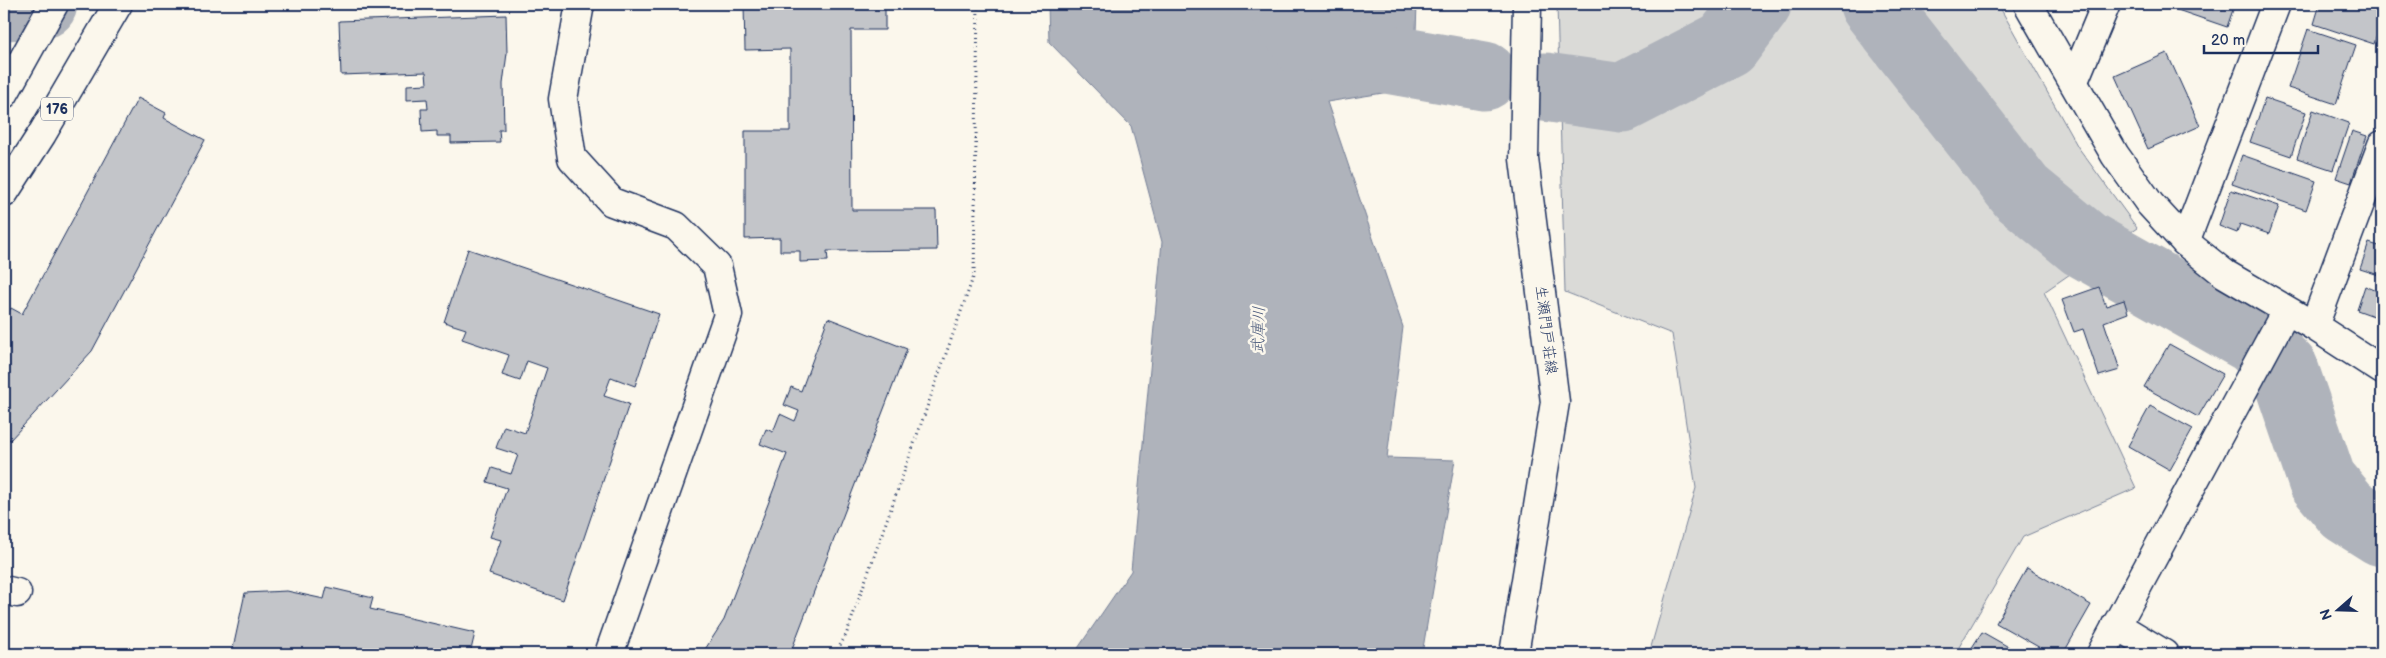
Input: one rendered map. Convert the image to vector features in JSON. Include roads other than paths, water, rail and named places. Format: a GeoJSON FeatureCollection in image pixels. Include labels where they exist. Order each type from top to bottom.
{"type":"FeatureCollection","features":[{"type":"Feature","properties":{"kind":"main road"},"geometry":{"type":"LineString","coordinates":[[580,4],[563,99],[572,158],[612,202],[676,226],[717,266],[728,315],[609,654]]}},
{"type":"Feature","properties":{"kind":"main road","name":"生瀬門戸荘線"},"geometry":{"type":"LineString","coordinates":[[1514,654],[1555,402],[1524,159],[1527,4]]}},
{"type":"Feature","properties":{"kind":"main road"},"geometry":{"type":"LineString","coordinates":[[2028,4],[2115,155],[2150,204],[2185,242],[2225,274],[2314,326],[2382,370]]}},
{"type":"Feature","properties":{"kind":"main road"},"geometry":{"type":"LineString","coordinates":[[2074,81],[2106,4]]}},
{"type":"Feature","properties":{"kind":"main road"},"geometry":{"type":"LineString","coordinates":[[2185,242],[2276,4]]}},
{"type":"Feature","properties":{"kind":"main road"},"geometry":{"type":"LineString","coordinates":[[4,94],[49,14]]}},
{"type":"Feature","properties":{"kind":"main road","name":"176"},"geometry":{"type":"LineString","coordinates":[[4,193],[113,14]]}},
{"type":"Feature","properties":{"kind":"main road"},"geometry":{"type":"LineString","coordinates":[[2314,326],[2382,145]]}},
{"type":"Feature","properties":{"kind":"main road"},"geometry":{"type":"LineString","coordinates":[[2100,654],[2286,311]]}},
{"type":"Feature","properties":{"kind":"main road"},"geometry":{"type":"LineString","coordinates":[[2116,625],[2164,654]]}},
{"type":"Feature","properties":{"kind":"water","name":"武庫川"},"geometry":{"type":"Polygon","coordinates":[[[1048,4],[1417,4],[1414,88],[1327,102],[1403,327],[1387,458],[1455,460],[1422,654],[1074,654],[1131,571],[1162,242],[1131,126],[1049,42],[1048,4]]]}},
{"type":"Feature","properties":{"kind":"waterway"},"geometry":{"type":"LineString","coordinates":[[4,6],[43,4]]}},
{"type":"Feature","properties":{"kind":"waterway"},"geometry":{"type":"LineString","coordinates":[[1282,4],[1307,45],[1484,76]]}},
{"type":"Feature","properties":{"kind":"waterway"},"geometry":{"type":"LineString","coordinates":[[1545,87],[1622,98],[1727,44],[1757,4]]}},
{"type":"Feature","properties":{"kind":"waterway"},"geometry":{"type":"LineString","coordinates":[[1874,4],[2022,193],[2084,244],[2254,340],[2284,369],[2322,480],[2347,510],[2382,532]]}}]}
